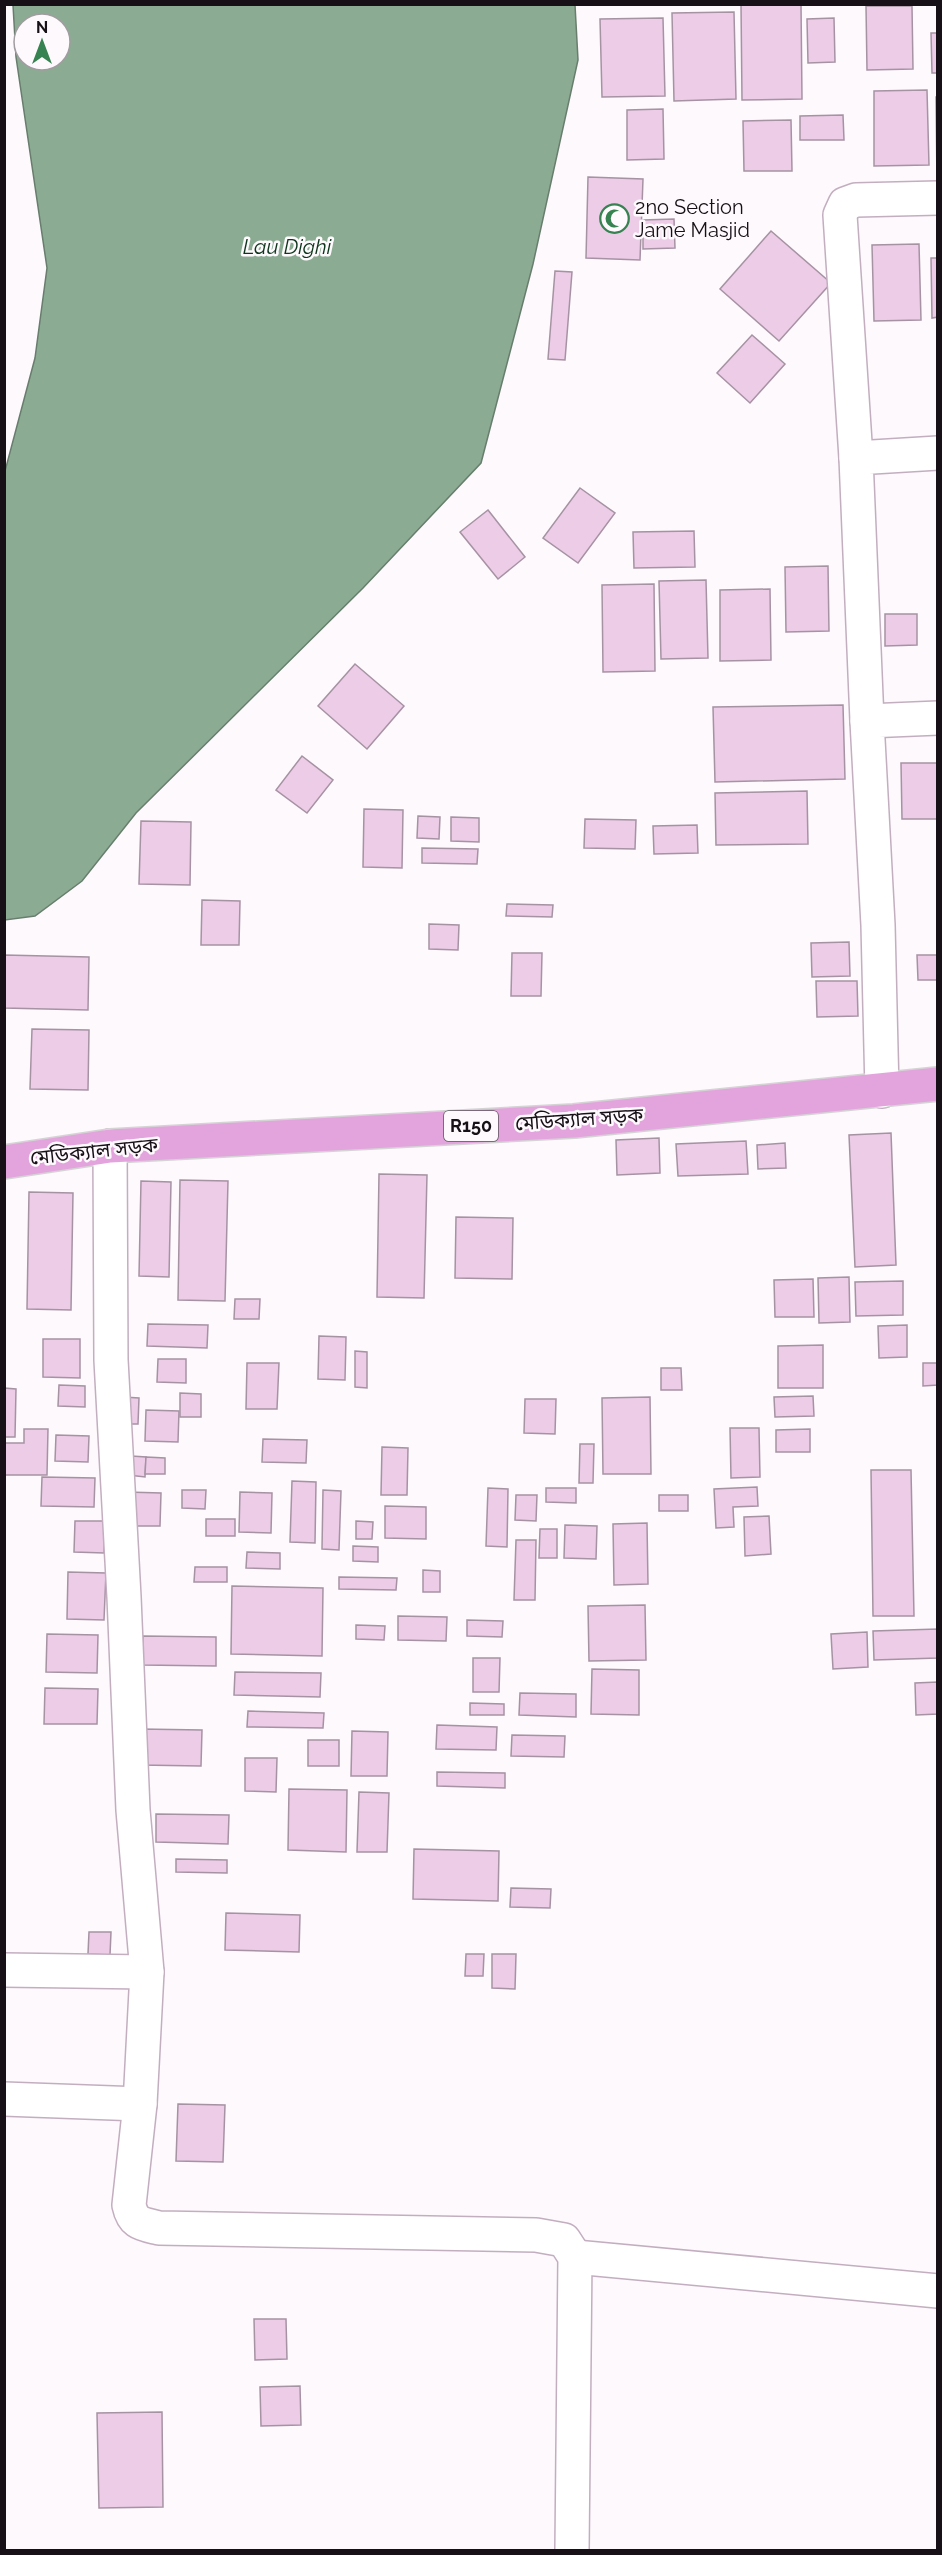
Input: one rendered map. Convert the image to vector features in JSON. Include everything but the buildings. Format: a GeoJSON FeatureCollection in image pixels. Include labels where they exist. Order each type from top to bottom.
{"type":"FeatureCollection","features":[{"type":"Feature","properties":{"kind":"main road","name":"মেডিক্যাল সড়ক"},"geometry":{"type":"LineString","coordinates":[[4,1162],[110,1146],[574,1120],[938,1084]]}},
{"type":"Feature","properties":{"kind":"street"},"geometry":{"type":"LineString","coordinates":[[882,1091],[878,925],[856,458],[840,214],[844,204],[856,200],[938,198]]}},
{"type":"Feature","properties":{"kind":"street"},"geometry":{"type":"LineString","coordinates":[[856,458],[938,453]]}},
{"type":"Feature","properties":{"kind":"street"},"geometry":{"type":"LineString","coordinates":[[867,721],[938,718]]}},
{"type":"Feature","properties":{"kind":"street"},"geometry":{"type":"LineString","coordinates":[[110,1146],[111,1360],[133,1810],[147,1972],[140,2104],[129,2205],[132,2217],[138,2223],[159,2228],[536,2235],[564,2240],[575,2257],[572,2550]]}},
{"type":"Feature","properties":{"kind":"street"},"geometry":{"type":"LineString","coordinates":[[4,1970],[147,1972]]}},
{"type":"Feature","properties":{"kind":"street"},"geometry":{"type":"LineString","coordinates":[[4,2099],[140,2104]]}},
{"type":"Feature","properties":{"kind":"street"},"geometry":{"type":"LineString","coordinates":[[575,2257],[938,2290]]}},
{"type":"Feature","properties":{"kind":"water","name":"Lau Dighi"},"geometry":{"type":"Polygon","coordinates":[[[13,5],[575,5],[578,60],[533,264],[481,463],[363,588],[136,813],[82,881],[35,916],[5,920],[5,471],[35,358],[47,268],[18,72],[72,72],[72,12],[13,12],[13,5]]]}},
{"type":"Feature","properties":{"kind":"place","name":"2no Section Jame Masjid"},"geometry":{"type":"Point","coordinates":[614,218]}}]}
